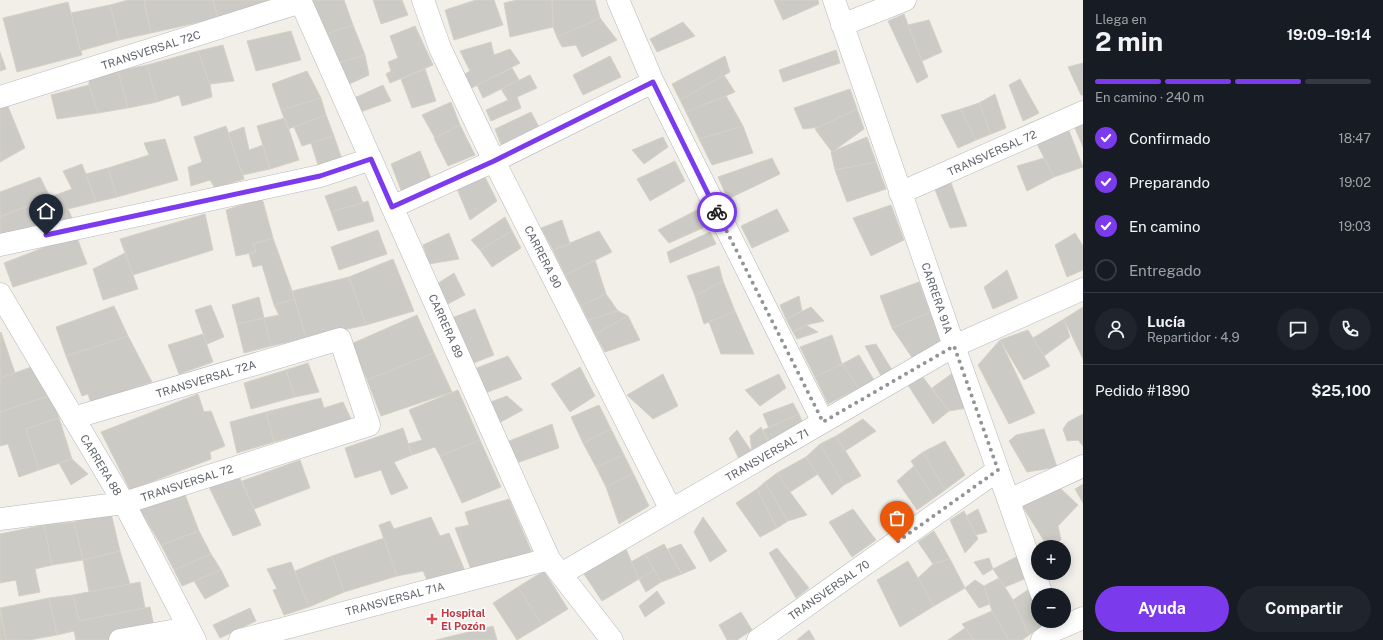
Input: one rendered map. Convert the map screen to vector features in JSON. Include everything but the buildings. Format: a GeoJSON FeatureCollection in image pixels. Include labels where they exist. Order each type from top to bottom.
{"type":"FeatureCollection","features":[{"type":"Feature","properties":{"kind":"street","name":"CARRERA 90"},"geometry":{"type":"LineString","coordinates":[[423,0],[440,48],[494,161],[671,510]]}},
{"type":"Feature","properties":{"kind":"street"},"geometry":{"type":"LineString","coordinates":[[618,0],[653,82],[823,422]]}},
{"type":"Feature","properties":{"kind":"street","name":"CARRERA 91A"},"geometry":{"type":"LineString","coordinates":[[834,0],[900,193],[1040,588]]}},
{"type":"Feature","properties":{"kind":"street"},"geometry":{"type":"LineString","coordinates":[[842,25],[905,0]]}},
{"type":"Feature","properties":{"kind":"street","name":"TRANSVERSAL 72C"},"geometry":{"type":"LineString","coordinates":[[0,97],[301,1]]}},
{"type":"Feature","properties":{"kind":"street","name":"CARRERA 89"},"geometry":{"type":"LineString","coordinates":[[301,1],[392,207],[555,566],[612,640]]}},
{"type":"Feature","properties":{"kind":"street"},"geometry":{"type":"LineString","coordinates":[[392,207],[494,161],[653,82]]}},
{"type":"Feature","properties":{"kind":"street","name":"TRANSVERSAL 72"},"geometry":{"type":"LineString","coordinates":[[900,193],[1083,112]]}},
{"type":"Feature","properties":{"kind":"street"},"geometry":{"type":"LineString","coordinates":[[0,245],[320,176],[371,159]]}},
{"type":"Feature","properties":{"kind":"street","name":"TRANSVERSAL 71"},"geometry":{"type":"LineString","coordinates":[[555,566],[671,510],[954,346],[1083,289]]}},
{"type":"Feature","properties":{"kind":"street","name":"CARRERA 88"},"geometry":{"type":"LineString","coordinates":[[0,294],[124,503],[192,634]]}},
{"type":"Feature","properties":{"kind":"street","name":"TRANSVERSAL 72A"},"geometry":{"type":"LineString","coordinates":[[73,418],[340,339],[369,425]]}},
{"type":"Feature","properties":{"kind":"street","name":"TRANSVERSAL 72"},"geometry":{"type":"LineString","coordinates":[[0,519],[124,503],[369,425]]}},
{"type":"Feature","properties":{"kind":"street"},"geometry":{"type":"LineString","coordinates":[[1009,500],[1083,466]]}},
{"type":"Feature","properties":{"kind":"street","name":"TRANSVERSAL 70"},"geometry":{"type":"LineString","coordinates":[[758,640],[998,470]]}},
{"type":"Feature","properties":{"kind":"street","name":"TRANSVERSAL 71A"},"geometry":{"type":"LineString","coordinates":[[240,640],[268,636],[555,566]]}},
{"type":"Feature","properties":{"kind":"street"},"geometry":{"type":"LineString","coordinates":[[1052,633],[1083,618]]}},
{"type":"Feature","properties":{"kind":"street"},"geometry":{"type":"LineString","coordinates":[[120,640],[192,634]]}},
{"type":"Feature","properties":{"kind":"way so far"},"geometry":{"type":"LineString","coordinates":[[717,212],[823,422],[954,346],[998,470],[897,542]]}},
{"type":"Feature","properties":{"kind":"place","name":"Hospital El Pozón"},"geometry":{"type":"Point","coordinates":[432,619]}},
{"type":"Feature","properties":{"kind":"route"},"geometry":{"type":"LineString","coordinates":[[46,235],[320,176],[371,159],[392,207],[494,161],[653,82],[717,212]]}}]}
